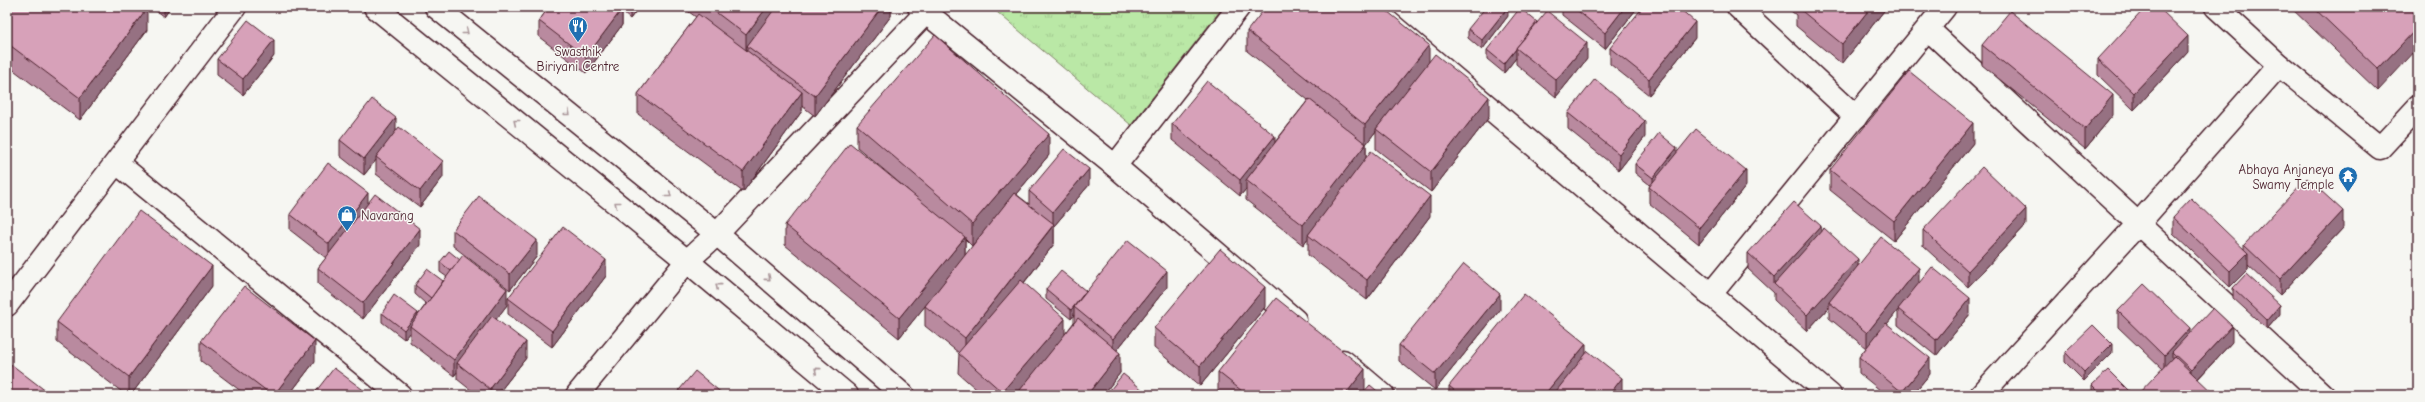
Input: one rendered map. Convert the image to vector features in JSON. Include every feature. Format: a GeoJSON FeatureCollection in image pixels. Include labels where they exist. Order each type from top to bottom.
{"type":"FeatureCollection","features":[{"type":"Feature","properties":{"kind":"street"},"geometry":{"type":"LineString","coordinates":[[7,305],[235,7]]}},
{"type":"Feature","properties":{"kind":"street"},"geometry":{"type":"LineString","coordinates":[[375,7],[688,261],[847,395]]}},
{"type":"Feature","properties":{"kind":"street"},"geometry":{"type":"LineString","coordinates":[[436,7],[717,234],[903,395]]}},
{"type":"Feature","properties":{"kind":"street"},"geometry":{"type":"LineString","coordinates":[[1115,166],[1239,7]]}},
{"type":"Feature","properties":{"kind":"street"},"geometry":{"type":"LineString","coordinates":[[1370,7],[1830,395]]}},
{"type":"Feature","properties":{"kind":"street"},"geometry":{"type":"LineString","coordinates":[[1738,7],[1856,117]]}},
{"type":"Feature","properties":{"kind":"street"},"geometry":{"type":"LineString","coordinates":[[1710,295],[1945,7]]}},
{"type":"Feature","properties":{"kind":"street"},"geometry":{"type":"LineString","coordinates":[[2216,7],[2279,65],[2380,148],[2418,107]]}},
{"type":"Feature","properties":{"kind":"street"},"geometry":{"type":"LineString","coordinates":[[577,395],[688,261],[717,234],[926,9],[1115,166],[1312,334]]}},
{"type":"Feature","properties":{"kind":"street"},"geometry":{"type":"LineString","coordinates":[[1928,29],[2323,395]]}},
{"type":"Feature","properties":{"kind":"street"},"geometry":{"type":"LineString","coordinates":[[1981,395],[2138,224],[2279,65]]}},
{"type":"Feature","properties":{"kind":"street"},"geometry":{"type":"LineString","coordinates":[[117,163],[400,395]]}},
{"type":"Feature","properties":{"kind":"street"},"geometry":{"type":"LineString","coordinates":[[1330,349],[1383,395]]}},
{"type":"Feature","properties":{"kind":"green space"},"geometry":{"type":"Polygon","coordinates":[[[991,7],[1223,7],[1131,125],[991,7]]]}},
{"type":"Feature","properties":{"kind":"building"},"geometry":{"type":"Polygon","coordinates":[[[7,7],[147,8],[80,98],[7,43],[7,7]]]}},
{"type":"Feature","properties":{"kind":"building"},"geometry":{"type":"Polygon","coordinates":[[[549,7],[620,7],[622,9],[586,57],[539,21],[549,7]]]}},
{"type":"Feature","properties":{"kind":"building"},"geometry":{"type":"Polygon","coordinates":[[[709,7],[767,7],[746,35],[709,7]]]}},
{"type":"Feature","properties":{"kind":"building"},"geometry":{"type":"Polygon","coordinates":[[[776,7],[882,7],[815,96],[747,46],[776,7]]]}},
{"type":"Feature","properties":{"kind":"building"},"geometry":{"type":"Polygon","coordinates":[[[1266,7],[1382,7],[1429,45],[1365,125],[1247,31],[1266,7]]]}},
{"type":"Feature","properties":{"kind":"building"},"geometry":{"type":"Polygon","coordinates":[[[1486,7],[1508,7],[1482,40],[1468,29],[1486,7]]]}},
{"type":"Feature","properties":{"kind":"building"},"geometry":{"type":"Polygon","coordinates":[[[1573,7],[1625,7],[1605,33],[1573,7]]]}},
{"type":"Feature","properties":{"kind":"building"},"geometry":{"type":"Polygon","coordinates":[[[1643,7],[1678,7],[1695,22],[1649,79],[1610,48],[1643,7]]]}},
{"type":"Feature","properties":{"kind":"building"},"geometry":{"type":"Polygon","coordinates":[[[1797,7],[1871,7],[1842,44],[1797,7]]]}},
{"type":"Feature","properties":{"kind":"building"},"geometry":{"type":"Polygon","coordinates":[[[2146,7],[2158,7],[2188,36],[2134,93],[2098,59],[2146,7]]]}},
{"type":"Feature","properties":{"kind":"building"},"geometry":{"type":"Polygon","coordinates":[[[2313,7],[2418,7],[2418,27],[2378,69],[2313,7]]]}},
{"type":"Feature","properties":{"kind":"building"},"geometry":{"type":"Polygon","coordinates":[[[1520,8],[1537,22],[1504,64],[1487,50],[1520,8]]]}},
{"type":"Feature","properties":{"kind":"building"},"geometry":{"type":"Polygon","coordinates":[[[1547,11],[1587,43],[1556,80],[1516,48],[1547,11]]]}},
{"type":"Feature","properties":{"kind":"building"},"geometry":{"type":"Polygon","coordinates":[[[2010,11],[2113,95],[2085,129],[1982,45],[2010,11]]]}},
{"type":"Feature","properties":{"kind":"building"},"geometry":{"type":"Polygon","coordinates":[[[698,14],[802,92],[743,172],[638,94],[698,14]]]}},
{"type":"Feature","properties":{"kind":"building"},"geometry":{"type":"Polygon","coordinates":[[[248,20],[274,40],[243,79],[217,59],[248,20]]]}},
{"type":"Feature","properties":{"kind":"building"},"geometry":{"type":"Polygon","coordinates":[[[935,35],[1049,134],[972,224],[857,125],[935,35]]]}},
{"type":"Feature","properties":{"kind":"building"},"geometry":{"type":"Polygon","coordinates":[[[1435,54],[1489,97],[1431,172],[1376,129],[1435,54]]]}},
{"type":"Feature","properties":{"kind":"building"},"geometry":{"type":"Polygon","coordinates":[[[1909,71],[1973,123],[1894,221],[1830,170],[1909,71]]]}},
{"type":"Feature","properties":{"kind":"building"},"geometry":{"type":"Polygon","coordinates":[[[1595,79],[1645,121],[1619,154],[1568,113],[1595,79]]]}},
{"type":"Feature","properties":{"kind":"building"},"geometry":{"type":"Polygon","coordinates":[[[1207,81],[1275,136],[1240,180],[1172,124],[1207,81]]]}},
{"type":"Feature","properties":{"kind":"building"},"geometry":{"type":"Polygon","coordinates":[[[372,99],[396,118],[364,159],[340,140],[372,99]]]}},
{"type":"Feature","properties":{"kind":"building"},"geometry":{"type":"Polygon","coordinates":[[[1309,99],[1366,144],[1303,225],[1246,180],[1309,99]]]}},
{"type":"Feature","properties":{"kind":"building"},"geometry":{"type":"Polygon","coordinates":[[[399,127],[443,161],[420,191],[376,157],[399,127]]]}},
{"type":"Feature","properties":{"kind":"building"},"geometry":{"type":"Polygon","coordinates":[[[1696,129],[1746,170],[1699,228],[1649,187],[1696,129]]]}},
{"type":"Feature","properties":{"kind":"building"},"geometry":{"type":"Polygon","coordinates":[[[1659,133],[1677,148],[1653,178],[1635,164],[1659,133]]]}},
{"type":"Feature","properties":{"kind":"building"},"geometry":{"type":"Polygon","coordinates":[[[850,143],[965,237],[899,318],[785,225],[850,143]]]}},
{"type":"Feature","properties":{"kind":"building"},"geometry":{"type":"Polygon","coordinates":[[[1064,149],[1089,169],[1053,212],[1029,191],[1064,149]]]}},
{"type":"Feature","properties":{"kind":"building"},"geometry":{"type":"Polygon","coordinates":[[[1371,151],[1430,196],[1367,280],[1308,235],[1371,151]]]}},
{"type":"Feature","properties":{"kind":"building"},"geometry":{"type":"Polygon","coordinates":[[[328,163],[368,193],[329,244],[290,214],[328,163]]]}},
{"type":"Feature","properties":{"kind":"building"},"geometry":{"type":"Polygon","coordinates":[[[1982,167],[2026,209],[1968,271],[1923,230],[1982,167]]]}},
{"type":"Feature","properties":{"kind":"building"},"geometry":{"type":"Polygon","coordinates":[[[2307,178],[2343,211],[2280,279],[2244,245],[2307,178]]]}},
{"type":"Feature","properties":{"kind":"building"},"geometry":{"type":"Polygon","coordinates":[[[1014,193],[1054,224],[965,338],[925,306],[1014,193]]]}},
{"type":"Feature","properties":{"kind":"building"},"geometry":{"type":"Polygon","coordinates":[[[375,194],[420,229],[363,303],[318,268],[375,194]]]}},
{"type":"Feature","properties":{"kind":"building"},"geometry":{"type":"Polygon","coordinates":[[[479,196],[537,240],[510,274],[453,230],[479,196]]]}},
{"type":"Feature","properties":{"kind":"building"},"geometry":{"type":"Polygon","coordinates":[[[2191,198],[2248,253],[2230,271],[2173,217],[2191,198]]]}},
{"type":"Feature","properties":{"kind":"building"},"geometry":{"type":"Polygon","coordinates":[[[1794,202],[1821,226],[1774,277],[1748,253],[1794,202]]]}},
{"type":"Feature","properties":{"kind":"building"},"geometry":{"type":"Polygon","coordinates":[[[139,211],[212,266],[129,377],[57,322],[139,211]]]}},
{"type":"Feature","properties":{"kind":"building"},"geometry":{"type":"Polygon","coordinates":[[[563,227],[606,260],[552,331],[508,298],[563,227]]]}},
{"type":"Feature","properties":{"kind":"building"},"geometry":{"type":"Polygon","coordinates":[[[1824,228],[1858,259],[1807,315],[1774,284],[1824,228]]]}},
{"type":"Feature","properties":{"kind":"building"},"geometry":{"type":"Polygon","coordinates":[[[1881,237],[1919,268],[1867,333],[1829,302],[1881,237]]]}},
{"type":"Feature","properties":{"kind":"building"},"geometry":{"type":"Polygon","coordinates":[[[1128,240],[1167,271],[1113,339],[1074,307],[1128,240]]]}},
{"type":"Feature","properties":{"kind":"building"},"geometry":{"type":"Polygon","coordinates":[[[1220,249],[1265,287],[1200,366],[1154,328],[1220,249]]]}},
{"type":"Feature","properties":{"kind":"building"},"geometry":{"type":"Polygon","coordinates":[[[449,251],[460,260],[451,271],[440,262],[449,251]]]}},
{"type":"Feature","properties":{"kind":"building"},"geometry":{"type":"Polygon","coordinates":[[[463,255],[507,289],[454,360],[410,326],[463,255]]]}},
{"type":"Feature","properties":{"kind":"building"},"geometry":{"type":"Polygon","coordinates":[[[1464,264],[1500,294],[1435,374],[1399,345],[1464,264]]]}},
{"type":"Feature","properties":{"kind":"building"},"geometry":{"type":"Polygon","coordinates":[[[1932,267],[1970,298],[1936,340],[1898,309],[1932,267]]]}},
{"type":"Feature","properties":{"kind":"building"},"geometry":{"type":"Polygon","coordinates":[[[427,269],[443,281],[431,298],[415,285],[427,269]]]}},
{"type":"Feature","properties":{"kind":"building"},"geometry":{"type":"Polygon","coordinates":[[[1061,271],[1086,291],[1071,310],[1046,289],[1061,271]]]}},
{"type":"Feature","properties":{"kind":"building"},"geometry":{"type":"Polygon","coordinates":[[[2246,274],[2280,305],[2267,320],[2233,288],[2246,274]]]}},
{"type":"Feature","properties":{"kind":"building"},"geometry":{"type":"Polygon","coordinates":[[[1021,280],[1065,319],[1002,392],[958,353],[1021,280]]]}},
{"type":"Feature","properties":{"kind":"building"},"geometry":{"type":"Polygon","coordinates":[[[2144,284],[2190,328],[2164,356],[2118,311],[2144,284]]]}},
{"type":"Feature","properties":{"kind":"building"},"geometry":{"type":"Polygon","coordinates":[[[244,286],[315,341],[274,395],[201,341],[244,286]]]}},
{"type":"Feature","properties":{"kind":"building"},"geometry":{"type":"Polygon","coordinates":[[[1524,294],[1586,344],[1544,395],[1460,395],[1449,386],[1524,294]]]}},
{"type":"Feature","properties":{"kind":"building"},"geometry":{"type":"Polygon","coordinates":[[[394,295],[418,313],[404,330],[382,313],[394,295]]]}},
{"type":"Feature","properties":{"kind":"building"},"geometry":{"type":"Polygon","coordinates":[[[1276,298],[1365,369],[1345,395],[1247,395],[1218,372],[1276,298]]]}},
{"type":"Feature","properties":{"kind":"building"},"geometry":{"type":"Polygon","coordinates":[[[2213,308],[2232,326],[2191,370],[2172,352],[2213,308]]]}},
{"type":"Feature","properties":{"kind":"building"},"geometry":{"type":"Polygon","coordinates":[[[492,316],[526,342],[490,389],[457,363],[492,316]]]}},
{"type":"Feature","properties":{"kind":"building"},"geometry":{"type":"Polygon","coordinates":[[[1078,318],[1120,353],[1087,395],[1016,395],[1078,318]]]}},
{"type":"Feature","properties":{"kind":"building"},"geometry":{"type":"Polygon","coordinates":[[[1886,323],[1930,358],[1902,392],[1859,357],[1886,323]]]}},
{"type":"Feature","properties":{"kind":"building"},"geometry":{"type":"Polygon","coordinates":[[[2093,325],[2112,344],[2084,372],[2065,352],[2093,325]]]}},
{"type":"Feature","properties":{"kind":"building"},"geometry":{"type":"Polygon","coordinates":[[[1588,351],[1622,378],[1609,395],[1553,395],[1588,351]]]}},
{"type":"Feature","properties":{"kind":"building"},"geometry":{"type":"Polygon","coordinates":[[[2174,356],[2215,395],[2137,395],[2174,356]]]}},
{"type":"Feature","properties":{"kind":"building"},"geometry":{"type":"Polygon","coordinates":[[[12,365],[51,395],[7,395],[7,372],[12,365]]]}},
{"type":"Feature","properties":{"kind":"building"},"geometry":{"type":"Polygon","coordinates":[[[334,368],[370,395],[313,395],[334,368]]]}},
{"type":"Feature","properties":{"kind":"building"},"geometry":{"type":"Polygon","coordinates":[[[2108,370],[2132,394],[2102,395],[2092,385],[2108,370]]]}},
{"type":"Feature","properties":{"kind":"building"},"geometry":{"type":"Polygon","coordinates":[[[695,371],[724,395],[675,395],[695,371]]]}},
{"type":"Feature","properties":{"kind":"building"},"geometry":{"type":"Polygon","coordinates":[[[1123,374],[1149,395],[1106,395],[1123,374]]]}},
{"type":"Feature","properties":{"kind":"building"},"geometry":{"type":"Polygon","coordinates":[[[1370,385],[1382,395],[1361,395],[1370,385]]]}},
{"type":"Feature","properties":{"kind":"place","name":"Swasthik Biriyani Centre"},"geometry":{"type":"Point","coordinates":[578,43]}},
{"type":"Feature","properties":{"kind":"place","name":"Abhaya Anjaneya Swamy Temple"},"geometry":{"type":"Point","coordinates":[2348,193]}},
{"type":"Feature","properties":{"kind":"place","name":"Navarang"},"geometry":{"type":"Point","coordinates":[347,232]}}]}
